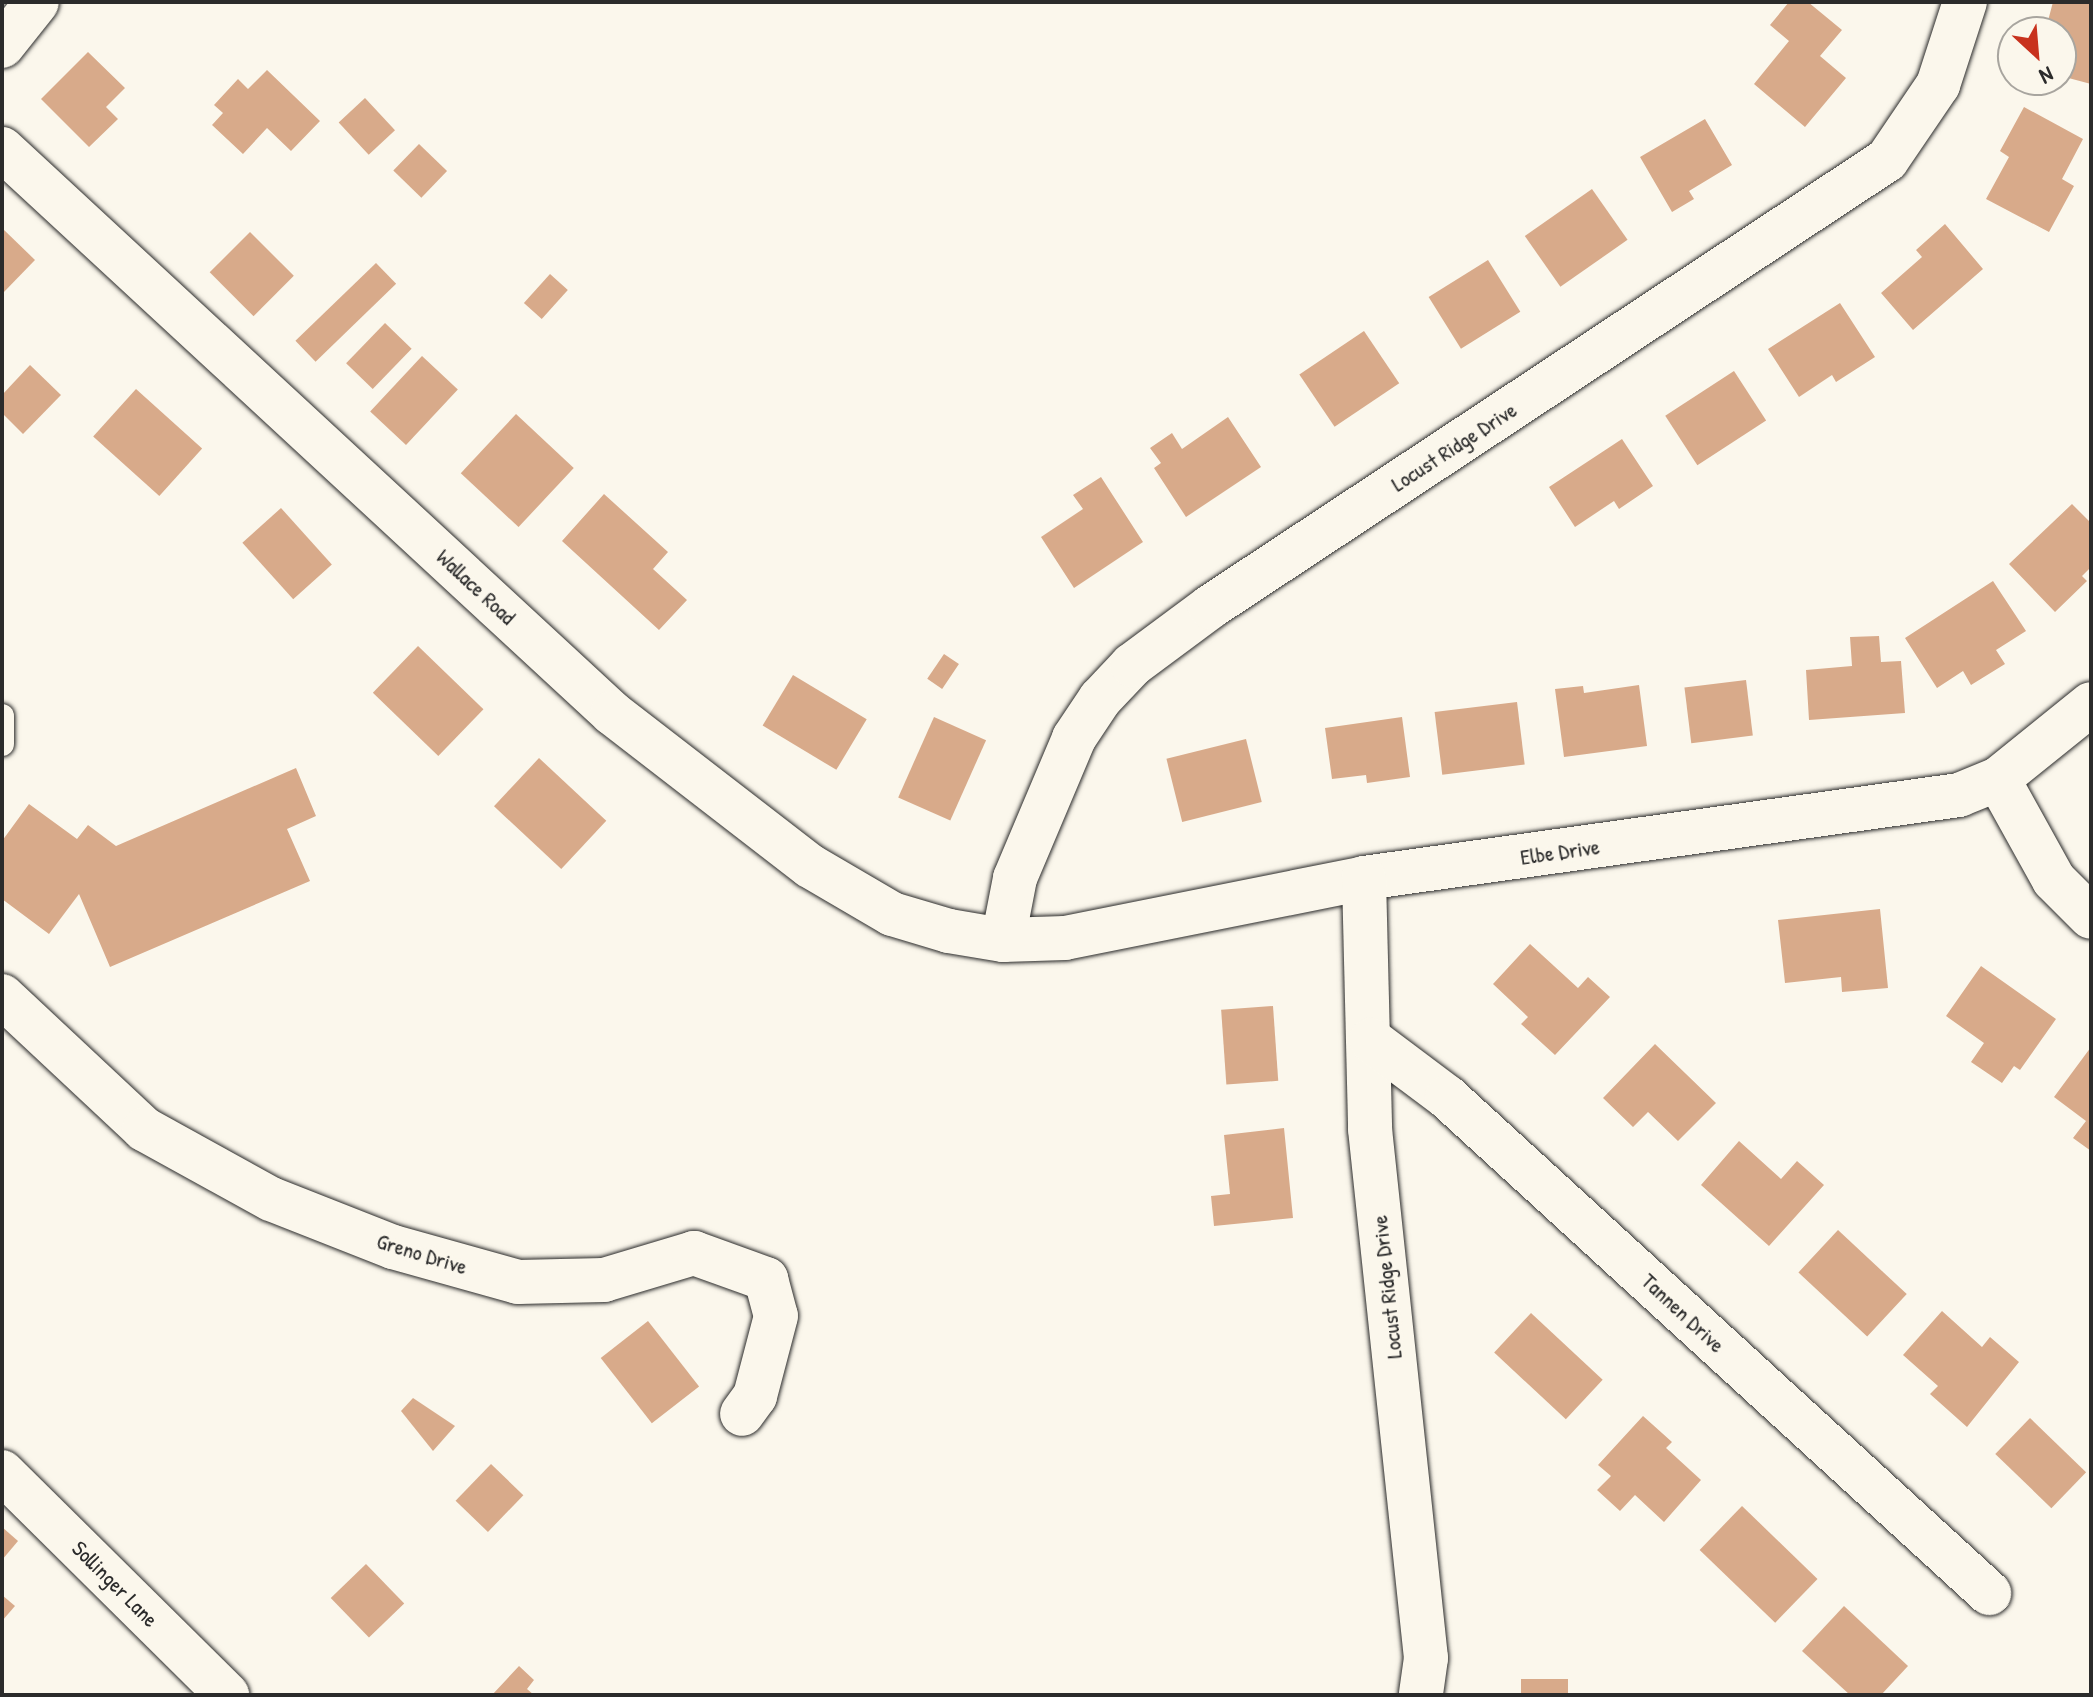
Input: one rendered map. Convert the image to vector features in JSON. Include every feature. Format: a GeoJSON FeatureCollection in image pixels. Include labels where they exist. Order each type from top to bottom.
{"type":"FeatureCollection","features":[{"type":"Feature","properties":{"kind":"street"},"geometry":{"type":"LineString","coordinates":[[2,46],[37,2]]}},
{"type":"Feature","properties":{"kind":"street","name":"Locust Ridge Drive"},"geometry":{"type":"LineString","coordinates":[[1003,940],[1015,878],[1074,738],[1132,665],[1210,607],[1887,160],[1938,85],[1965,2]]}},
{"type":"Feature","properties":{"kind":"street","name":"Wallace Road"},"geometry":{"type":"LineString","coordinates":[[2,149],[612,713],[810,866],[892,914],[1003,940]]}},
{"type":"Feature","properties":{"kind":"street","name":"Elbe Drive"},"geometry":{"type":"LineString","coordinates":[[1003,940],[1133,928],[1364,878],[1896,807],[1959,795],[1998,779],[2091,704]]}},
{"type":"Feature","properties":{"kind":"street"},"geometry":{"type":"LineString","coordinates":[[1998,779],[2054,880],[2091,917]]}},
{"type":"Feature","properties":{"kind":"street","name":"Locust Ridge Drive"},"geometry":{"type":"LineString","coordinates":[[1364,878],[1371,1040],[1370,1129],[1426,1658],[1421,1695]]}},
{"type":"Feature","properties":{"kind":"street","name":"Greno Drive"},"geometry":{"type":"LineString","coordinates":[[2,996],[144,1129],[271,1199],[393,1247],[518,1282],[604,1280],[694,1253],[766,1279],[776,1316],[755,1396],[742,1414]]}},
{"type":"Feature","properties":{"kind":"street","name":"Tannen Drive"},"geometry":{"type":"LineString","coordinates":[[1371,1040],[1447,1097],[1989,1593]]}},
{"type":"Feature","properties":{"kind":"street","name":"Sollinger Lane"},"geometry":{"type":"LineString","coordinates":[[2,1472],[227,1695]]}},
{"type":"Feature","properties":{"kind":"lane"},"geometry":{"type":"LineString","coordinates":[[2,716],[2,744]]}},
{"type":"Feature","properties":{"kind":"building"},"geometry":{"type":"Polygon","coordinates":[[[1789,2],[1808,2],[1842,30],[1820,56],[1846,78],[1805,127],[1754,84],[1789,41],[1770,25],[1789,2]]]}},
{"type":"Feature","properties":{"kind":"building"},"geometry":{"type":"Polygon","coordinates":[[[2053,2],[2091,2],[2091,84],[2077,80],[2077,16],[2049,16],[2053,2]]]}},
{"type":"Feature","properties":{"kind":"building"},"geometry":{"type":"Polygon","coordinates":[[[88,52],[125,88],[106,107],[118,119],[89,147],[41,99],[88,52]]]}},
{"type":"Feature","properties":{"kind":"building"},"geometry":{"type":"Polygon","coordinates":[[[267,70],[320,121],[291,151],[267,128],[243,154],[212,125],[223,113],[214,105],[238,79],[248,89],[267,70]]]}},
{"type":"Feature","properties":{"kind":"building"},"geometry":{"type":"Polygon","coordinates":[[[365,98],[395,130],[369,155],[339,123],[365,98]]]}},
{"type":"Feature","properties":{"kind":"building"},"geometry":{"type":"Polygon","coordinates":[[[2024,107],[2083,139],[2062,179],[2074,186],[2049,232],[1986,199],[2009,157],[2000,151],[2024,107]]]}},
{"type":"Feature","properties":{"kind":"building"},"geometry":{"type":"Polygon","coordinates":[[[1705,119],[1732,165],[1689,191],[1694,199],[1672,212],[1640,157],[1705,119]]]}},
{"type":"Feature","properties":{"kind":"building"},"geometry":{"type":"Polygon","coordinates":[[[419,144],[447,171],[421,198],[393,171],[419,144]]]}},
{"type":"Feature","properties":{"kind":"building"},"geometry":{"type":"Polygon","coordinates":[[[1592,189],[1628,240],[1560,287],[1525,236],[1592,189]]]}},
{"type":"Feature","properties":{"kind":"building"},"geometry":{"type":"Polygon","coordinates":[[[1945,224],[1983,269],[1913,330],[1881,293],[1922,257],[1916,250],[1945,224]]]}},
{"type":"Feature","properties":{"kind":"building"},"geometry":{"type":"Polygon","coordinates":[[[2,228],[35,260],[2,294],[2,228]]]}},
{"type":"Feature","properties":{"kind":"building"},"geometry":{"type":"Polygon","coordinates":[[[250,232],[294,276],[254,316],[210,272],[250,232]]]}},
{"type":"Feature","properties":{"kind":"building"},"geometry":{"type":"Polygon","coordinates":[[[1488,260],[1520,312],[1461,349],[1429,297],[1488,260]]]}},
{"type":"Feature","properties":{"kind":"building"},"geometry":{"type":"Polygon","coordinates":[[[376,263],[396,284],[316,362],[295,341],[376,263]]]}},
{"type":"Feature","properties":{"kind":"building"},"geometry":{"type":"Polygon","coordinates":[[[550,274],[568,290],[542,319],[524,303],[550,274]]]}},
{"type":"Feature","properties":{"kind":"building"},"geometry":{"type":"Polygon","coordinates":[[[1840,303],[1875,357],[1836,382],[1832,375],[1799,397],[1768,349],[1840,303]]]}},
{"type":"Feature","properties":{"kind":"building"},"geometry":{"type":"Polygon","coordinates":[[[385,323],[412,349],[373,389],[346,363],[385,323]]]}},
{"type":"Feature","properties":{"kind":"building"},"geometry":{"type":"Polygon","coordinates":[[[1364,331],[1399,383],[1335,427],[1299,375],[1364,331]]]}},
{"type":"Feature","properties":{"kind":"building"},"geometry":{"type":"Polygon","coordinates":[[[422,356],[458,389],[406,445],[370,412],[422,356]]]}},
{"type":"Feature","properties":{"kind":"building"},"geometry":{"type":"Polygon","coordinates":[[[30,365],[61,395],[23,434],[2,413],[2,395],[30,365]]]}},
{"type":"Feature","properties":{"kind":"building"},"geometry":{"type":"Polygon","coordinates":[[[1734,371],[1766,420],[1697,465],[1665,416],[1734,371]]]}},
{"type":"Feature","properties":{"kind":"building"},"geometry":{"type":"Polygon","coordinates":[[[136,389],[202,449],[159,496],[93,437],[136,389]]]}},
{"type":"Feature","properties":{"kind":"building"},"geometry":{"type":"Polygon","coordinates":[[[516,414],[574,468],[519,527],[461,473],[516,414]]]}},
{"type":"Feature","properties":{"kind":"building"},"geometry":{"type":"Polygon","coordinates":[[[1228,417],[1261,467],[1186,517],[1154,468],[1161,463],[1150,448],[1172,433],[1182,449],[1228,417]]]}},
{"type":"Feature","properties":{"kind":"building"},"geometry":{"type":"Polygon","coordinates":[[[1622,439],[1653,486],[1619,509],[1614,501],[1575,527],[1549,487],[1622,439]]]}},
{"type":"Feature","properties":{"kind":"building"},"geometry":{"type":"Polygon","coordinates":[[[1101,477],[1143,542],[1074,588],[1041,537],[1083,509],[1073,495],[1101,477]]]}},
{"type":"Feature","properties":{"kind":"building"},"geometry":{"type":"Polygon","coordinates":[[[604,494],[668,552],[653,569],[687,600],[659,630],[562,541],[604,494]]]}},
{"type":"Feature","properties":{"kind":"building"},"geometry":{"type":"Polygon","coordinates":[[[2072,504],[2091,523],[2091,567],[2082,576],[2087,581],[2055,612],[2009,564],[2072,504]]]}},
{"type":"Feature","properties":{"kind":"building"},"geometry":{"type":"Polygon","coordinates":[[[281,508],[332,564],[293,599],[242,543],[281,508]]]}},
{"type":"Feature","properties":{"kind":"building"},"geometry":{"type":"Polygon","coordinates":[[[1993,581],[2026,631],[1996,650],[2005,664],[1971,685],[1963,671],[1937,688],[1905,638],[1993,581]]]}},
{"type":"Feature","properties":{"kind":"building"},"geometry":{"type":"Polygon","coordinates":[[[1879,636],[1881,662],[1901,661],[1905,713],[1809,720],[1806,670],[1852,666],[1850,637],[1879,636]]]}},
{"type":"Feature","properties":{"kind":"building"},"geometry":{"type":"Polygon","coordinates":[[[418,646],[483,709],[438,756],[373,693],[418,646]]]}},
{"type":"Feature","properties":{"kind":"building"},"geometry":{"type":"Polygon","coordinates":[[[944,654],[959,664],[942,689],[927,679],[944,654]]]}},
{"type":"Feature","properties":{"kind":"building"},"geometry":{"type":"Polygon","coordinates":[[[793,675],[867,719],[836,770],[763,726],[793,675]]]}},
{"type":"Feature","properties":{"kind":"building"},"geometry":{"type":"Polygon","coordinates":[[[1746,680],[1753,736],[1691,743],[1684,688],[1746,680]]]}},
{"type":"Feature","properties":{"kind":"building"},"geometry":{"type":"Polygon","coordinates":[[[1639,685],[1647,746],[1564,757],[1555,689],[1583,686],[1584,693],[1639,685]]]}},
{"type":"Feature","properties":{"kind":"building"},"geometry":{"type":"Polygon","coordinates":[[[1517,702],[1525,765],[1442,775],[1435,712],[1517,702]]]}},
{"type":"Feature","properties":{"kind":"building"},"geometry":{"type":"Polygon","coordinates":[[[934,717],[986,740],[950,821],[898,797],[934,717]]]}},
{"type":"Feature","properties":{"kind":"building"},"geometry":{"type":"Polygon","coordinates":[[[1402,717],[1410,777],[1367,783],[1366,775],[1332,779],[1325,728],[1402,717]]]}},
{"type":"Feature","properties":{"kind":"building"},"geometry":{"type":"Polygon","coordinates":[[[1246,739],[1262,802],[1182,822],[1166,759],[1246,739]]]}},
{"type":"Feature","properties":{"kind":"building"},"geometry":{"type":"Polygon","coordinates":[[[539,758],[606,821],[561,869],[494,806],[539,758]]]}},
{"type":"Feature","properties":{"kind":"building"},"geometry":{"type":"Polygon","coordinates":[[[296,768],[316,816],[287,829],[310,881],[110,967],[79,894],[49,934],[2,899],[2,841],[29,804],[77,839],[88,825],[116,846],[296,768]]]}},
{"type":"Feature","properties":{"kind":"building"},"geometry":{"type":"Polygon","coordinates":[[[1880,909],[1888,988],[1842,992],[1841,977],[1785,983],[1778,920],[1880,909]]]}},
{"type":"Feature","properties":{"kind":"building"},"geometry":{"type":"Polygon","coordinates":[[[1530,944],[1578,988],[1588,977],[1610,997],[1555,1055],[1521,1024],[1528,1017],[1493,984],[1530,944]]]}},
{"type":"Feature","properties":{"kind":"building"},"geometry":{"type":"Polygon","coordinates":[[[1981,966],[2056,1019],[2020,1070],[2014,1066],[2002,1083],[1971,1062],[1984,1043],[1946,1016],[1981,966]]]}},
{"type":"Feature","properties":{"kind":"building"},"geometry":{"type":"Polygon","coordinates":[[[1273,1006],[1278,1081],[1226,1084],[1221,1010],[1273,1006]]]}},
{"type":"Feature","properties":{"kind":"building"},"geometry":{"type":"Polygon","coordinates":[[[1655,1044],[1716,1103],[1678,1141],[1648,1112],[1633,1127],[1603,1098],[1655,1044]]]}},
{"type":"Feature","properties":{"kind":"building"},"geometry":{"type":"Polygon","coordinates":[[[2091,1047],[2091,1151],[2073,1138],[2086,1121],[2054,1097],[2091,1047]]]}},
{"type":"Feature","properties":{"kind":"building"},"geometry":{"type":"Polygon","coordinates":[[[1284,1128],[1293,1218],[1214,1226],[1211,1196],[1230,1194],[1224,1135],[1284,1128]]]}},
{"type":"Feature","properties":{"kind":"building"},"geometry":{"type":"Polygon","coordinates":[[[1739,1141],[1781,1179],[1797,1161],[1824,1185],[1769,1246],[1701,1185],[1739,1141]]]}},
{"type":"Feature","properties":{"kind":"building"},"geometry":{"type":"Polygon","coordinates":[[[1838,1230],[1907,1294],[1867,1337],[1798,1272],[1838,1230]]]}},
{"type":"Feature","properties":{"kind":"building"},"geometry":{"type":"Polygon","coordinates":[[[1942,1311],[1982,1347],[1990,1337],[2019,1362],[1967,1427],[1930,1394],[1938,1386],[1903,1355],[1942,1311]]]}},
{"type":"Feature","properties":{"kind":"building"},"geometry":{"type":"Polygon","coordinates":[[[1531,1313],[1603,1380],[1566,1419],[1494,1352],[1531,1313]]]}},
{"type":"Feature","properties":{"kind":"building"},"geometry":{"type":"Polygon","coordinates":[[[648,1321],[699,1386],[652,1423],[601,1358],[648,1321]]]}},
{"type":"Feature","properties":{"kind":"building"},"geometry":{"type":"Polygon","coordinates":[[[413,1398],[455,1426],[433,1451],[401,1411],[413,1398]]]}},
{"type":"Feature","properties":{"kind":"building"},"geometry":{"type":"Polygon","coordinates":[[[1643,1416],[1672,1442],[1666,1448],[1701,1480],[1664,1522],[1635,1495],[1620,1511],[1597,1490],[1611,1476],[1598,1465],[1643,1416]]]}},
{"type":"Feature","properties":{"kind":"building"},"geometry":{"type":"Polygon","coordinates":[[[2030,1418],[2086,1472],[2051,1508],[1995,1454],[2030,1418]]]}},
{"type":"Feature","properties":{"kind":"building"},"geometry":{"type":"Polygon","coordinates":[[[491,1464],[523,1495],[488,1532],[456,1501],[491,1464]]]}},
{"type":"Feature","properties":{"kind":"building"},"geometry":{"type":"Polygon","coordinates":[[[1742,1506],[1818,1579],[1775,1623],[1700,1550],[1742,1506]]]}},
{"type":"Feature","properties":{"kind":"building"},"geometry":{"type":"Polygon","coordinates":[[[2,1527],[18,1541],[2,1560],[2,1527]]]}},
{"type":"Feature","properties":{"kind":"building"},"geometry":{"type":"Polygon","coordinates":[[[366,1564],[404,1604],[369,1638],[331,1598],[366,1564]]]}},
{"type":"Feature","properties":{"kind":"building"},"geometry":{"type":"Polygon","coordinates":[[[2,1595],[15,1606],[2,1621],[2,1595]]]}},
{"type":"Feature","properties":{"kind":"building"},"geometry":{"type":"Polygon","coordinates":[[[1844,1606],[1908,1666],[1881,1695],[1850,1695],[1802,1651],[1844,1606]]]}},
{"type":"Feature","properties":{"kind":"building"},"geometry":{"type":"Polygon","coordinates":[[[519,1666],[534,1680],[527,1689],[534,1695],[492,1695],[519,1666]]]}},
{"type":"Feature","properties":{"kind":"building"},"geometry":{"type":"Polygon","coordinates":[[[1521,1679],[1568,1679],[1568,1695],[1521,1695],[1521,1679]]]}}]}
